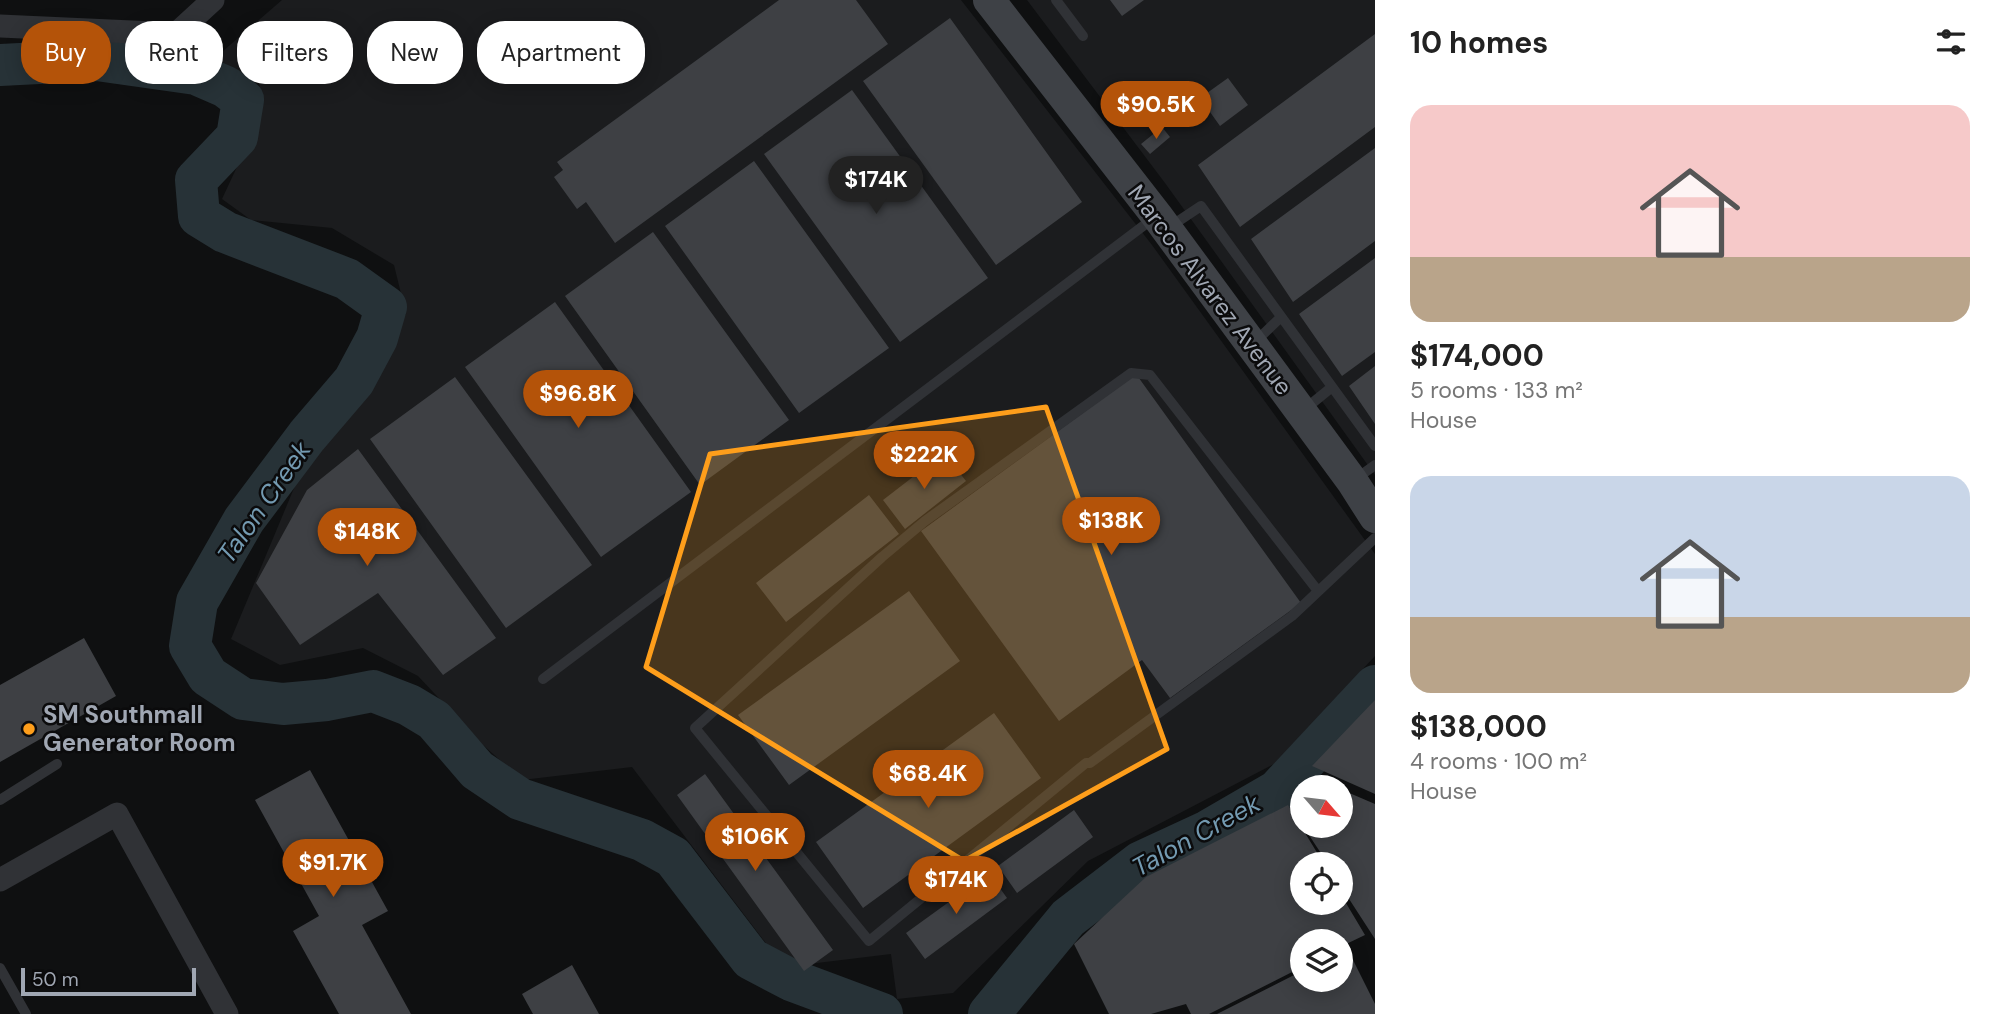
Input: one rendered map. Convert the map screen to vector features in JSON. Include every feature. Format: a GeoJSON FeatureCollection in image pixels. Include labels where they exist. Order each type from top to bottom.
{"type":"FeatureCollection","features":[{"type":"Feature","properties":{"kind":"main road","name":"Marcos Alvarez Avenue"},"geometry":{"type":"LineString","coordinates":[[989,0],[1162,222],[1301,412],[1364,473],[1375,517]]}},
{"type":"Feature","properties":{"kind":"street"},"geometry":{"type":"LineString","coordinates":[[0,26],[176,34],[212,0]]}},
{"type":"Feature","properties":{"kind":"street"},"geometry":{"type":"LineString","coordinates":[[0,880],[117,814],[227,1014]]}},
{"type":"Feature","properties":{"kind":"lane"},"geometry":{"type":"LineString","coordinates":[[1056,0],[1083,36]]}},
{"type":"Feature","properties":{"kind":"lane"},"geometry":{"type":"LineString","coordinates":[[543,679],[1162,222],[1201,206],[1375,446]]}},
{"type":"Feature","properties":{"kind":"lane"},"geometry":{"type":"LineString","coordinates":[[1252,345],[1281,317]]}},
{"type":"Feature","properties":{"kind":"lane"},"geometry":{"type":"LineString","coordinates":[[1318,591],[1150,375],[1131,373],[925,521],[695,728],[869,941],[1086,763],[1090,763],[1292,616],[1375,538]]}},
{"type":"Feature","properties":{"kind":"lane"},"geometry":{"type":"LineString","coordinates":[[1301,412],[1332,387]]}},
{"type":"Feature","properties":{"kind":"lane"},"geometry":{"type":"LineString","coordinates":[[0,800],[57,764]]}},
{"type":"Feature","properties":{"kind":"lane"},"geometry":{"type":"LineString","coordinates":[[0,968],[26,1014]]}},
{"type":"Feature","properties":{"kind":"highlighted area"},"geometry":{"type":"Polygon","coordinates":[[[1046,407],[1167,749],[964,861],[646,667],[710,454],[1046,407]]]}},
{"type":"Feature","properties":{"kind":"shaded area"},"geometry":{"type":"Polygon","coordinates":[[[282,0],[961,0],[1152,245],[1375,554],[1375,656],[1274,764],[1088,861],[953,993],[897,999],[891,954],[784,967],[632,767],[522,780],[482,744],[418,676],[363,648],[280,665],[231,639],[302,469],[406,314],[394,265],[332,228],[251,220],[222,199],[262,113],[260,84],[353,84],[353,21],[258,21],[282,0]]]}},
{"type":"Feature","properties":{"kind":"shaded area"},"geometry":{"type":"Polygon","coordinates":[[[1027,0],[1375,0],[1375,475],[1165,183],[1027,0]]]}},
{"type":"Feature","properties":{"kind":"shaded area"},"geometry":{"type":"Polygon","coordinates":[[[237,39],[237,71],[223,68],[223,51],[237,39]]]}},
{"type":"Feature","properties":{"kind":"building"},"geometry":{"type":"Polygon","coordinates":[[[779,0],[856,0],[888,44],[615,243],[586,202],[577,209],[554,177],[563,170],[557,162],[779,0]]]}},
{"type":"Feature","properties":{"kind":"building"},"geometry":{"type":"Polygon","coordinates":[[[1110,0],[1144,0],[1122,16],[1110,0]]]}},
{"type":"Feature","properties":{"kind":"building"},"geometry":{"type":"Polygon","coordinates":[[[950,18],[1082,202],[996,265],[863,81],[950,18]]]}},
{"type":"Feature","properties":{"kind":"building"},"geometry":{"type":"Polygon","coordinates":[[[1375,34],[1375,127],[1240,227],[1198,165],[1375,34]]]}},
{"type":"Feature","properties":{"kind":"building"},"geometry":{"type":"Polygon","coordinates":[[[1228,78],[1248,105],[1220,126],[1200,98],[1228,78]]]}},
{"type":"Feature","properties":{"kind":"building"},"geometry":{"type":"Polygon","coordinates":[[[852,90],[988,278],[900,342],[764,154],[852,90]]]}},
{"type":"Feature","properties":{"kind":"building"},"geometry":{"type":"Polygon","coordinates":[[[1162,127],[1170,137],[1150,154],[1141,144],[1162,127]]]}},
{"type":"Feature","properties":{"kind":"building"},"geometry":{"type":"Polygon","coordinates":[[[1375,148],[1375,241],[1293,302],[1251,239],[1375,148]]]}},
{"type":"Feature","properties":{"kind":"building"},"geometry":{"type":"Polygon","coordinates":[[[754,161],[889,348],[799,413],[665,226],[754,161]]]}},
{"type":"Feature","properties":{"kind":"building"},"geometry":{"type":"Polygon","coordinates":[[[653,232],[789,420],[700,485],[565,296],[653,232]]]}},
{"type":"Feature","properties":{"kind":"building"},"geometry":{"type":"Polygon","coordinates":[[[1375,258],[1375,352],[1342,376],[1299,314],[1375,258]]]}},
{"type":"Feature","properties":{"kind":"building"},"geometry":{"type":"Polygon","coordinates":[[[555,302],[691,492],[601,557],[465,367],[555,302]]]}},
{"type":"Feature","properties":{"kind":"building"},"geometry":{"type":"Polygon","coordinates":[[[1375,366],[1375,424],[1349,386],[1375,366]]]}},
{"type":"Feature","properties":{"kind":"building"},"geometry":{"type":"Polygon","coordinates":[[[1136,374],[1301,603],[1170,698],[1142,660],[1059,721],[921,531],[1136,374]]]}},
{"type":"Feature","properties":{"kind":"building"},"geometry":{"type":"Polygon","coordinates":[[[455,377],[592,565],[506,628],[370,439],[455,377]]]}},
{"type":"Feature","properties":{"kind":"building"},"geometry":{"type":"Polygon","coordinates":[[[358,449],[496,638],[443,675],[378,593],[300,645],[256,583],[307,490],[358,449]]]}},
{"type":"Feature","properties":{"kind":"building"},"geometry":{"type":"Polygon","coordinates":[[[944,453],[966,481],[905,529],[883,500],[944,453]]]}},
{"type":"Feature","properties":{"kind":"building"},"geometry":{"type":"Polygon","coordinates":[[[869,495],[899,534],[786,622],[756,583],[869,495]]]}},
{"type":"Feature","properties":{"kind":"building"},"geometry":{"type":"Polygon","coordinates":[[[909,591],[960,661],[789,785],[738,715],[909,591]]]}},
{"type":"Feature","properties":{"kind":"building","name":"SM Southmall Generator Room"},"geometry":{"type":"Polygon","coordinates":[[[84,638],[116,696],[0,762],[0,685],[84,638]]]}},
{"type":"Feature","properties":{"kind":"building"},"geometry":{"type":"Polygon","coordinates":[[[1375,700],[1375,794],[1353,784],[1353,775],[1332,775],[1312,766],[1375,700]]]}},
{"type":"Feature","properties":{"kind":"building"},"geometry":{"type":"Polygon","coordinates":[[[994,713],[1041,778],[863,908],[816,842],[994,713]]]}},
{"type":"Feature","properties":{"kind":"building"},"geometry":{"type":"Polygon","coordinates":[[[310,770],[388,911],[362,925],[411,1014],[339,1014],[293,931],[319,916],[255,800],[310,770]]]}},
{"type":"Feature","properties":{"kind":"building"},"geometry":{"type":"Polygon","coordinates":[[[705,774],[833,950],[804,971],[677,795],[705,774]]]}},
{"type":"Feature","properties":{"kind":"building"},"geometry":{"type":"Polygon","coordinates":[[[1353,795],[1375,804],[1375,939],[1353,905],[1353,852],[1320,852],[1311,838],[1353,838],[1353,795]]]}},
{"type":"Feature","properties":{"kind":"building"},"geometry":{"type":"Polygon","coordinates":[[[1288,805],[1290,838],[1308,838],[1317,852],[1290,852],[1290,915],[1353,915],[1365,935],[1353,941],[1353,929],[1290,929],[1290,973],[1209,1014],[1191,1014],[1186,1004],[1151,1014],[1109,1014],[1074,944],[1146,877],[1288,805]]]}},
{"type":"Feature","properties":{"kind":"building"},"geometry":{"type":"Polygon","coordinates":[[[1074,810],[1093,837],[1017,893],[998,866],[1074,810]]]}},
{"type":"Feature","properties":{"kind":"building"},"geometry":{"type":"Polygon","coordinates":[[[989,873],[1007,898],[925,959],[906,933],[989,873]]]}},
{"type":"Feature","properties":{"kind":"building"},"geometry":{"type":"Polygon","coordinates":[[[1353,960],[1375,1004],[1375,1014],[1217,1014],[1290,977],[1290,992],[1353,992],[1353,960]]]}},
{"type":"Feature","properties":{"kind":"building"},"geometry":{"type":"Polygon","coordinates":[[[572,965],[599,1014],[533,1014],[522,994],[572,965]]]}},
{"type":"Feature","properties":{"kind":"waterway","name":"Talon Creek"},"geometry":{"type":"LineString","coordinates":[[0,65],[97,60],[196,74],[226,87],[243,100],[237,137],[196,180],[199,216],[225,232],[347,279],[386,307],[377,338],[354,381],[307,436],[244,520],[197,602],[190,646],[208,676],[243,699],[283,704],[327,700],[373,691],[409,705],[434,720],[477,770],[520,799],[642,840],[673,857],[751,959],[791,980],[882,1014]]}},
{"type":"Feature","properties":{"kind":"waterway","name":"Talon Creek"},"geometry":{"type":"LineString","coordinates":[[989,1014],[1068,918],[1141,862],[1208,831],[1277,791],[1375,686]]}},
{"type":"Feature","properties":{"kind":"place","name":"SM Southmall Generator Room"},"geometry":{"type":"Point","coordinates":[29,729]}}]}
